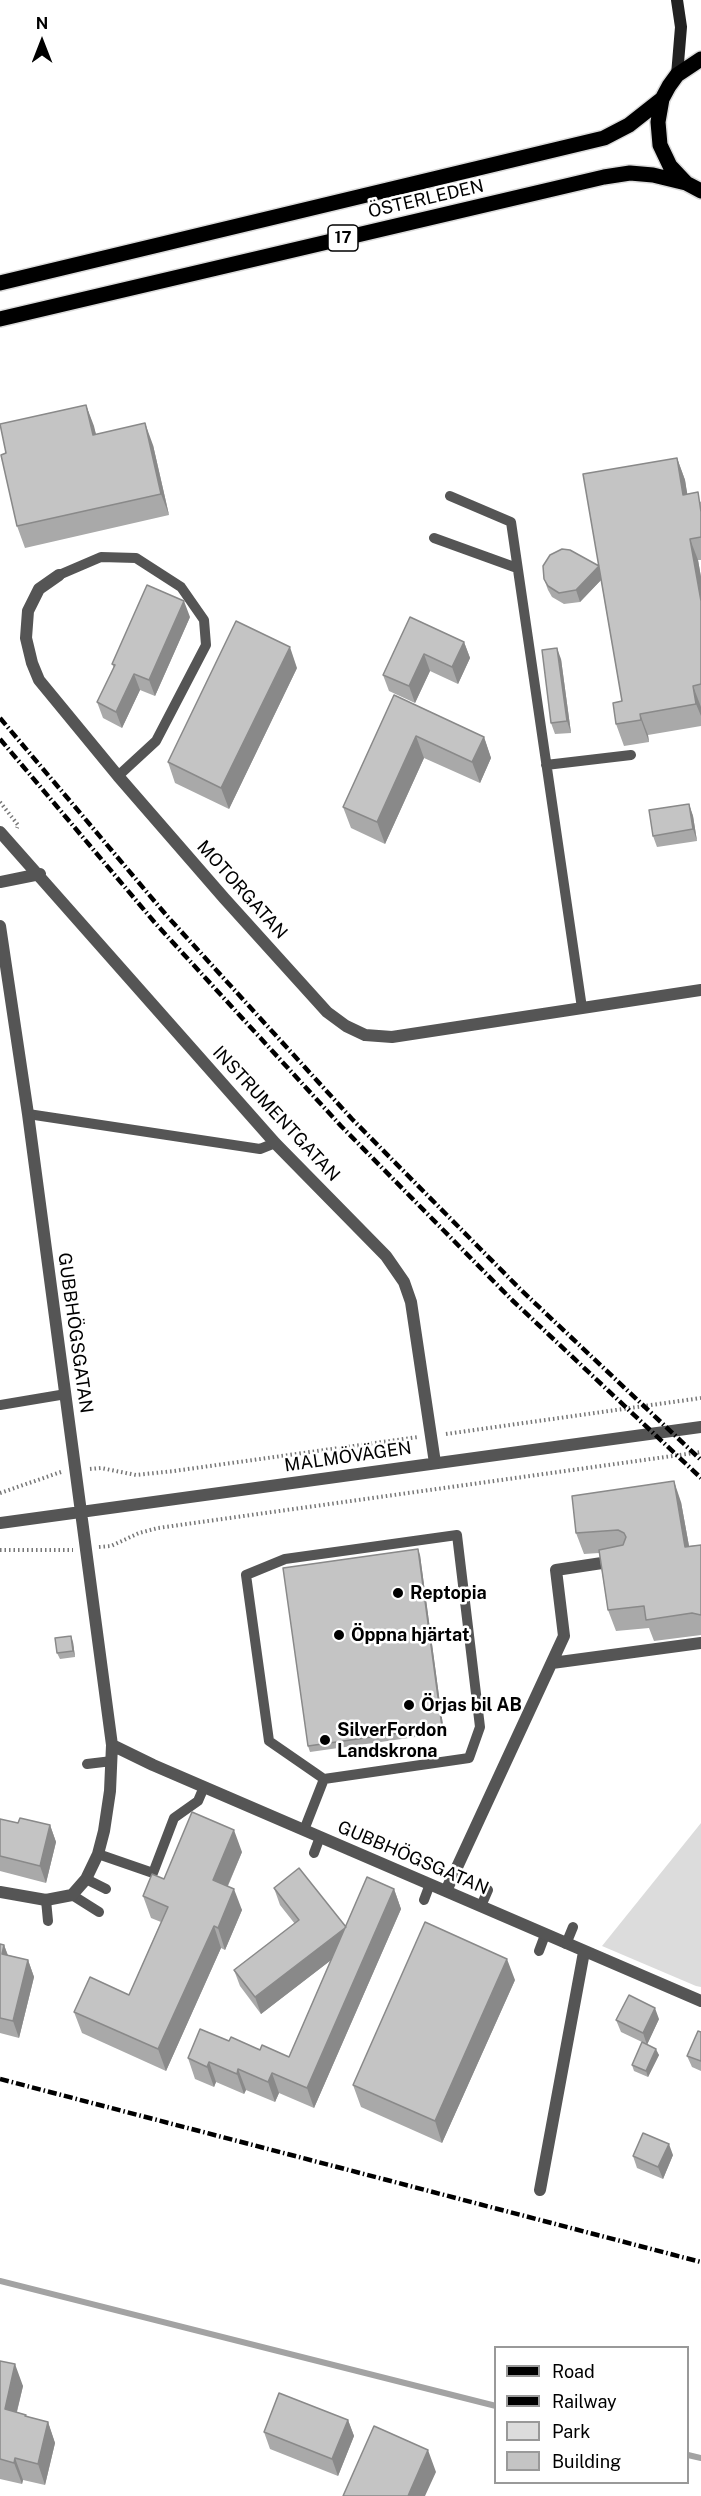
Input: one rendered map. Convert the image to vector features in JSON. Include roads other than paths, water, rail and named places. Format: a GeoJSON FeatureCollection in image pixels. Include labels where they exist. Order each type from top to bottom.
{"type":"FeatureCollection","features":[{"type":"Feature","properties":{"kind":"main road","name":"17"},"geometry":{"type":"LineString","coordinates":[[701,59],[677,75],[662,99],[658,122],[660,145],[670,166],[687,183],[701,191]]}},
{"type":"Feature","properties":{"kind":"main road","name":"ÖSTERLEDEN"},"geometry":{"type":"LineString","coordinates":[[0,282],[604,138],[628,125],[662,99]]}},
{"type":"Feature","properties":{"kind":"main road","name":"ÖSTERLEDEN"},"geometry":{"type":"LineString","coordinates":[[0,319],[603,177],[630,173],[653,175],[687,183]]}},
{"type":"Feature","properties":{"kind":"street"},"geometry":{"type":"LineString","coordinates":[[677,0],[681,27],[677,75]]}},
{"type":"Feature","properties":{"kind":"street","name":"MOTORGATAN"},"geometry":{"type":"LineString","coordinates":[[59,575],[39,589],[28,611],[26,638],[39,680],[118,776],[327,1012],[346,1026],[365,1035],[392,1036],[701,990]]}},
{"type":"Feature","properties":{"kind":"street","name":"INSTRUMENTGATAN"},"geometry":{"type":"LineString","coordinates":[[0,832],[40,874],[275,1143],[386,1256],[404,1282],[411,1302],[435,1463]]}},
{"type":"Feature","properties":{"kind":"street"},"geometry":{"type":"LineString","coordinates":[[0,882],[40,874]]}},
{"type":"Feature","properties":{"kind":"street","name":"GUBBHÖGSGATAN"},"geometry":{"type":"LineString","coordinates":[[0,926],[28,1114],[112,1745],[110,1791],[98,1854],[86,1879],[72,1894]]}},
{"type":"Feature","properties":{"kind":"street","name":"MALMÖVÄGEN"},"geometry":{"type":"LineString","coordinates":[[0,1523],[701,1427]]}},
{"type":"Feature","properties":{"kind":"street"},"geometry":{"type":"LineString","coordinates":[[446,1891],[564,1636],[556,1570],[626,1560]]}},
{"type":"Feature","properties":{"kind":"street"},"geometry":{"type":"LineString","coordinates":[[552,1663],[701,1643]]}},
{"type":"Feature","properties":{"kind":"street","name":"GUBBHÖGSGATAN"},"geometry":{"type":"LineString","coordinates":[[112,1745],[204,1787],[701,2001]]}},
{"type":"Feature","properties":{"kind":"street"},"geometry":{"type":"LineString","coordinates":[[0,1892],[46,1900],[72,1894]]}},
{"type":"Feature","properties":{"kind":"street"},"geometry":{"type":"LineString","coordinates":[[540,2190],[584,1952]]}},
{"type":"Feature","properties":{"kind":"lane"},"geometry":{"type":"LineString","coordinates":[[450,496],[511,522],[582,1008]]}},
{"type":"Feature","properties":{"kind":"lane"},"geometry":{"type":"LineString","coordinates":[[434,538],[517,568]]}},
{"type":"Feature","properties":{"kind":"lane"},"geometry":{"type":"LineString","coordinates":[[59,575],[101,557],[136,558],[181,587],[204,620],[206,645],[156,741],[118,776]]}},
{"type":"Feature","properties":{"kind":"lane"},"geometry":{"type":"LineString","coordinates":[[546,765],[631,755]]}},
{"type":"Feature","properties":{"kind":"lane"},"geometry":{"type":"LineString","coordinates":[[28,1114],[260,1149],[275,1143]]}},
{"type":"Feature","properties":{"kind":"lane"},"geometry":{"type":"LineString","coordinates":[[0,1405],[66,1394]]}},
{"type":"Feature","properties":{"kind":"lane"},"geometry":{"type":"LineString","coordinates":[[457,1535],[480,1727],[470,1758],[324,1779],[269,1741],[246,1575],[285,1559],[457,1535]]}},
{"type":"Feature","properties":{"kind":"lane"},"geometry":{"type":"LineString","coordinates":[[87,1764],[112,1761]]}},
{"type":"Feature","properties":{"kind":"lane"},"geometry":{"type":"LineString","coordinates":[[304,1830],[324,1779]]}},
{"type":"Feature","properties":{"kind":"lane"},"geometry":{"type":"LineString","coordinates":[[98,1854],[153,1873],[174,1818],[198,1801],[204,1787]]}},
{"type":"Feature","properties":{"kind":"lane"},"geometry":{"type":"LineString","coordinates":[[314,1853],[320,1837]]}},
{"type":"Feature","properties":{"kind":"lane"},"geometry":{"type":"LineString","coordinates":[[86,1879],[106,1889]]}},
{"type":"Feature","properties":{"kind":"lane"},"geometry":{"type":"LineString","coordinates":[[423,1900],[430,1884]]}},
{"type":"Feature","properties":{"kind":"lane"},"geometry":{"type":"LineString","coordinates":[[481,1906],[488,1890]]}},
{"type":"Feature","properties":{"kind":"lane"},"geometry":{"type":"LineString","coordinates":[[72,1894],[99,1912]]}},
{"type":"Feature","properties":{"kind":"lane"},"geometry":{"type":"LineString","coordinates":[[46,1900],[48,1921]]}},
{"type":"Feature","properties":{"kind":"lane"},"geometry":{"type":"LineString","coordinates":[[566,1944],[573,1927]]}},
{"type":"Feature","properties":{"kind":"lane"},"geometry":{"type":"LineString","coordinates":[[539,1951],[545,1935]]}},
{"type":"Feature","properties":{"kind":"waterway"},"geometry":{"type":"LineString","coordinates":[[0,2281],[494,2405]]}},
{"type":"Feature","properties":{"kind":"waterway"},"geometry":{"type":"LineString","coordinates":[[689,2455],[701,2458]]}},
{"type":"Feature","properties":{"kind":"railway"},"geometry":{"type":"LineString","coordinates":[[0,718],[167,916],[352,1119],[520,1289],[701,1460]]}},
{"type":"Feature","properties":{"kind":"railway"},"geometry":{"type":"LineString","coordinates":[[0,739],[156,924],[341,1126],[512,1300],[701,1478]]}},
{"type":"Feature","properties":{"kind":"railway"},"geometry":{"type":"LineString","coordinates":[[0,2079],[701,2262]]}},
{"type":"Feature","properties":{"kind":"place","name":"Reptopia"},"geometry":{"type":"Point","coordinates":[398,1593]}},
{"type":"Feature","properties":{"kind":"place","name":"Öppna hjärtat"},"geometry":{"type":"Point","coordinates":[339,1635]}},
{"type":"Feature","properties":{"kind":"place","name":"Örjas bil AB"},"geometry":{"type":"Point","coordinates":[409,1705]}},
{"type":"Feature","properties":{"kind":"place","name":"SilverFordon Landskrona"},"geometry":{"type":"Point","coordinates":[325,1740]}}]}
